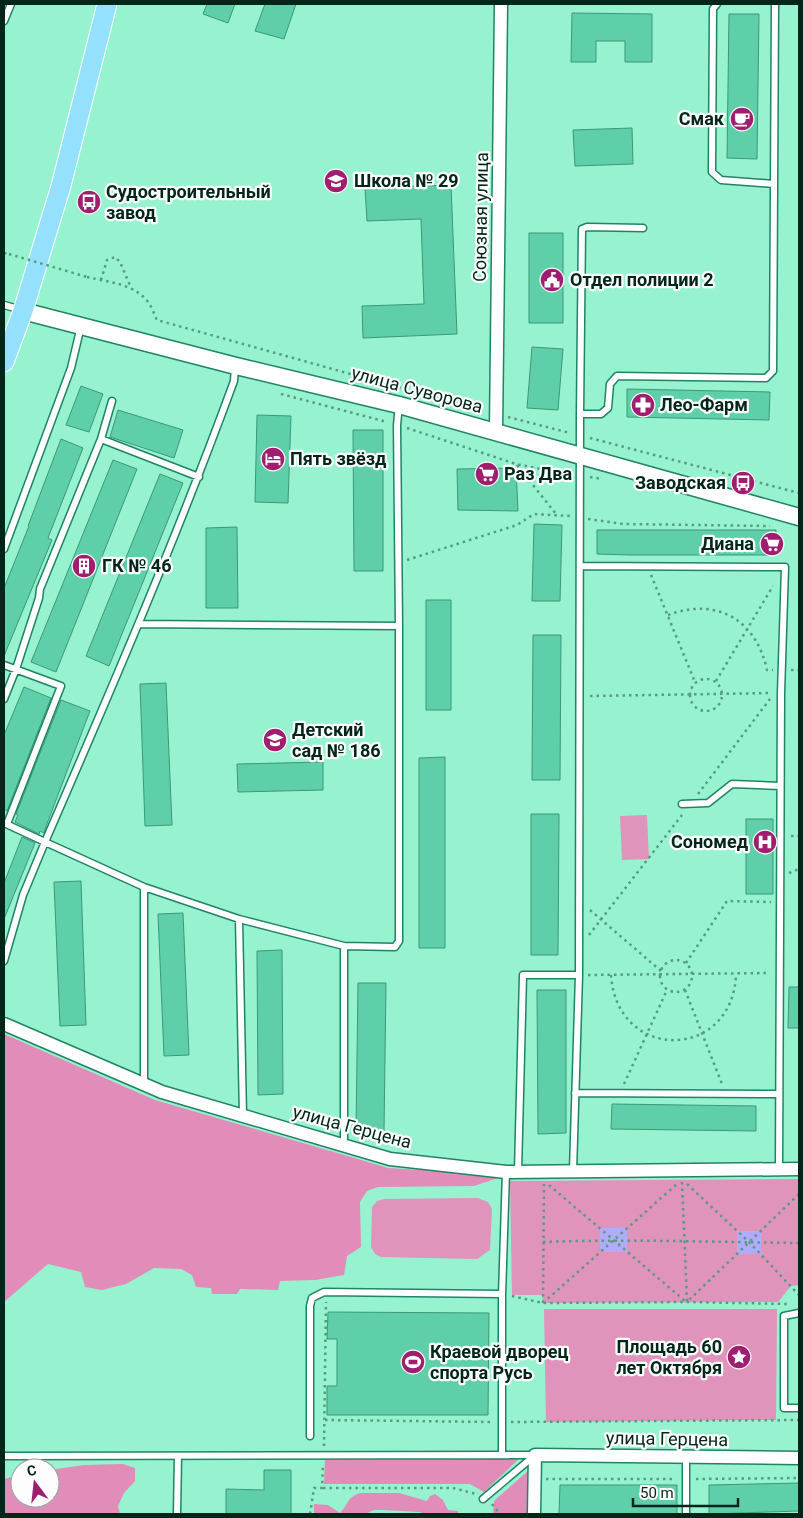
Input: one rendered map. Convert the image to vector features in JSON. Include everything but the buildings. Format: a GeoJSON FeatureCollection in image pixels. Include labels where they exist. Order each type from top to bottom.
{"type":"FeatureCollection","features":[{"type":"Feature","properties":{"kind":"main road"},"geometry":{"type":"LineString","coordinates":[[4,362],[23,311],[61,186],[107,4]]}},
{"type":"Feature","properties":{"kind":"main road","name":"улица Суворова"},"geometry":{"type":"LineString","coordinates":[[23,311],[236,366],[399,405],[799,517]]}},
{"type":"Feature","properties":{"kind":"street","name":"Союзная улица"},"geometry":{"type":"LineString","coordinates":[[496,432],[501,4]]}},
{"type":"Feature","properties":{"kind":"street","name":"улица Герцена"},"geometry":{"type":"LineString","coordinates":[[4,1024],[162,1092],[390,1159],[512,1172],[799,1169]]}},
{"type":"Feature","properties":{"kind":"street","name":"улица Герцена"},"geometry":{"type":"LineString","coordinates":[[535,1455],[799,1458]]}},
{"type":"Feature","properties":{"kind":"street"},"geometry":{"type":"LineString","coordinates":[[534,1514],[535,1455]]}},
{"type":"Feature","properties":{"kind":"lane"},"geometry":{"type":"LineString","coordinates":[[4,22],[11,4]]}},
{"type":"Feature","properties":{"kind":"lane"},"geometry":{"type":"LineString","coordinates":[[717,4],[713,9],[712,172],[721,180],[774,184]]}},
{"type":"Feature","properties":{"kind":"lane"},"geometry":{"type":"LineString","coordinates":[[580,414],[601,414],[608,408],[610,384],[617,376],[766,378],[773,371],[775,4]]}},
{"type":"Feature","properties":{"kind":"lane"},"geometry":{"type":"LineString","coordinates":[[573,1171],[580,901],[582,230],[588,227],[643,228]]}},
{"type":"Feature","properties":{"kind":"lane"},"geometry":{"type":"LineString","coordinates":[[4,304],[23,311]]}},
{"type":"Feature","properties":{"kind":"lane"},"geometry":{"type":"LineString","coordinates":[[4,549],[71,368],[81,326]]}},
{"type":"Feature","properties":{"kind":"lane"},"geometry":{"type":"LineString","coordinates":[[4,961],[23,895],[140,624],[199,477],[234,381],[236,366]]}},
{"type":"Feature","properties":{"kind":"lane"},"geometry":{"type":"LineString","coordinates":[[4,699],[16,669],[39,598],[40,589],[100,439],[112,401]]}},
{"type":"Feature","properties":{"kind":"lane"},"geometry":{"type":"LineString","coordinates":[[4,665],[61,686],[5,824],[144,887],[239,919],[344,946],[395,947],[399,941],[397,425],[399,405]]}},
{"type":"Feature","properties":{"kind":"lane"},"geometry":{"type":"LineString","coordinates":[[100,439],[199,477]]}},
{"type":"Feature","properties":{"kind":"lane"},"geometry":{"type":"LineString","coordinates":[[581,566],[785,567],[781,670],[779,1169]]}},
{"type":"Feature","properties":{"kind":"lane"},"geometry":{"type":"LineString","coordinates":[[140,624],[399,626]]}},
{"type":"Feature","properties":{"kind":"lane"},"geometry":{"type":"LineString","coordinates":[[682,804],[708,803],[732,784],[780,786]]}},
{"type":"Feature","properties":{"kind":"lane"},"geometry":{"type":"LineString","coordinates":[[144,887],[144,1085]]}},
{"type":"Feature","properties":{"kind":"lane"},"geometry":{"type":"LineString","coordinates":[[239,919],[243,1116]]}},
{"type":"Feature","properties":{"kind":"lane"},"geometry":{"type":"LineString","coordinates":[[344,946],[344,1146]]}},
{"type":"Feature","properties":{"kind":"lane"},"geometry":{"type":"LineString","coordinates":[[502,1455],[502,1294],[512,1172],[523,975],[579,975]]}},
{"type":"Feature","properties":{"kind":"lane"},"geometry":{"type":"LineString","coordinates":[[576,1093],[779,1094]]}},
{"type":"Feature","properties":{"kind":"lane"},"geometry":{"type":"LineString","coordinates":[[310,1436],[310,1306],[312,1298],[324,1292],[502,1294]]}},
{"type":"Feature","properties":{"kind":"lane"},"geometry":{"type":"LineString","coordinates":[[799,1313],[784,1316],[784,1408],[799,1408]]}},
{"type":"Feature","properties":{"kind":"lane"},"geometry":{"type":"LineString","coordinates":[[4,1456],[535,1455]]}},
{"type":"Feature","properties":{"kind":"lane"},"geometry":{"type":"LineString","coordinates":[[483,1499],[535,1455]]}},
{"type":"Feature","properties":{"kind":"lane"},"geometry":{"type":"LineString","coordinates":[[177,1514],[178,1456]]}},
{"type":"Feature","properties":{"kind":"lane"},"geometry":{"type":"LineString","coordinates":[[686,1457],[686,1514]]}},
{"type":"Feature","properties":{"kind":"path"},"geometry":{"type":"LineString","coordinates":[[4,253],[130,288],[149,303],[157,320],[482,410]]}},
{"type":"Feature","properties":{"kind":"path"},"geometry":{"type":"LineString","coordinates":[[101,280],[107,260],[115,257],[120,262],[130,288]]}},
{"type":"Feature","properties":{"kind":"path"},"geometry":{"type":"LineString","coordinates":[[272,391],[397,425],[516,464],[581,477],[607,480]]}},
{"type":"Feature","properties":{"kind":"path"},"geometry":{"type":"LineString","coordinates":[[516,419],[799,493]]}},
{"type":"Feature","properties":{"kind":"path"},"geometry":{"type":"LineString","coordinates":[[516,464],[556,514]]}},
{"type":"Feature","properties":{"kind":"path"},"geometry":{"type":"LineString","coordinates":[[399,562],[517,525],[534,514],[556,514],[623,524],[775,525],[766,521]]}},
{"type":"Feature","properties":{"kind":"path"},"geometry":{"type":"LineString","coordinates":[[647,567],[695,682]]}},
{"type":"Feature","properties":{"kind":"path"},"geometry":{"type":"LineString","coordinates":[[716,681],[785,567]]}},
{"type":"Feature","properties":{"kind":"path"},"geometry":{"type":"LineString","coordinates":[[668,615],[681,610],[696,608],[724,612],[737,619],[748,629],[760,648],[767,670],[799,670]]}},
{"type":"Feature","properties":{"kind":"path"},"geometry":{"type":"LineString","coordinates":[[702,678],[710,678],[716,681],[721,687],[723,694],[721,703],[715,709],[706,712],[698,709],[691,703],[689,694],[695,682],[702,678]]}},
{"type":"Feature","properties":{"kind":"path"},"geometry":{"type":"LineString","coordinates":[[579,948],[775,693],[581,696]]}},
{"type":"Feature","properties":{"kind":"path"},"geometry":{"type":"LineString","coordinates":[[580,901],[660,972]]}},
{"type":"Feature","properties":{"kind":"path"},"geometry":{"type":"LineString","coordinates":[[686,963],[727,901],[779,902]]}},
{"type":"Feature","properties":{"kind":"path"},"geometry":{"type":"LineString","coordinates":[[676,959],[686,963],[690,966],[692,974],[691,983],[685,990],[676,992],[667,990],[661,983],[660,972],[662,967],[668,961],[676,959]]}},
{"type":"Feature","properties":{"kind":"path"},"geometry":{"type":"LineString","coordinates":[[579,975],[660,972],[692,974],[779,973]]}},
{"type":"Feature","properties":{"kind":"path"},"geometry":{"type":"LineString","coordinates":[[611,975],[616,1001],[622,1013],[631,1023],[647,1034],[667,1040],[681,1040],[702,1033],[717,1022],[732,1000],[736,974]]}},
{"type":"Feature","properties":{"kind":"path"},"geometry":{"type":"LineString","coordinates":[[619,1093],[667,990]]}},
{"type":"Feature","properties":{"kind":"path"},"geometry":{"type":"LineString","coordinates":[[685,990],[725,1094]]}},
{"type":"Feature","properties":{"kind":"path"},"geometry":{"type":"LineString","coordinates":[[543,1303],[682,1179]]}},
{"type":"Feature","properties":{"kind":"path"},"geometry":{"type":"LineString","coordinates":[[682,1179],[687,1302]]}},
{"type":"Feature","properties":{"kind":"path"},"geometry":{"type":"LineString","coordinates":[[682,1179],[749,1242],[799,1295]]}},
{"type":"Feature","properties":{"kind":"path"},"geometry":{"type":"LineString","coordinates":[[543,1303],[544,1181],[687,1302]]}},
{"type":"Feature","properties":{"kind":"path"},"geometry":{"type":"LineString","coordinates":[[687,1302],[799,1194]]}},
{"type":"Feature","properties":{"kind":"path"},"geometry":{"type":"LineString","coordinates":[[543,1242],[614,1240],[799,1243]]}},
{"type":"Feature","properties":{"kind":"path"},"geometry":{"type":"LineString","coordinates":[[322,1488],[325,1420],[326,1294]]}},
{"type":"Feature","properties":{"kind":"path"},"geometry":{"type":"LineString","coordinates":[[502,1294],[543,1303],[687,1302],[790,1304]]}},
{"type":"Feature","properties":{"kind":"path"},"geometry":{"type":"LineString","coordinates":[[325,1420],[502,1422],[799,1420]]}},
{"type":"Feature","properties":{"kind":"path"},"geometry":{"type":"LineString","coordinates":[[534,1479],[686,1480],[799,1478]]}},
{"type":"Feature","properties":{"kind":"path"},"geometry":{"type":"LineString","coordinates":[[310,1514],[314,1488],[453,1488],[472,1492],[492,1504],[500,1514]]}},
{"type":"Feature","properties":{"kind":"shaded area"},"geometry":{"type":"Polygon","coordinates":[[[647,815],[649,859],[622,860],[620,816],[647,815]]]}},
{"type":"Feature","properties":{"kind":"shaded area"},"geometry":{"type":"Polygon","coordinates":[[[4,1034],[155,1100],[388,1168],[488,1174],[501,1177],[474,1186],[378,1187],[367,1191],[360,1202],[361,1247],[347,1256],[344,1275],[315,1280],[280,1281],[278,1290],[240,1289],[237,1294],[212,1294],[211,1288],[196,1287],[192,1275],[181,1269],[154,1268],[126,1284],[102,1290],[85,1287],[81,1272],[48,1264],[4,1302],[4,1034]]]}},
{"type":"Feature","properties":{"kind":"shaded area"},"geometry":{"type":"Polygon","coordinates":[[[799,1179],[799,1285],[791,1286],[778,1302],[543,1303],[542,1295],[512,1295],[510,1181],[799,1179]]]}},
{"type":"Feature","properties":{"kind":"shaded area"},"geometry":{"type":"Polygon","coordinates":[[[478,1198],[488,1202],[492,1209],[490,1250],[477,1259],[381,1257],[375,1254],[371,1247],[372,1207],[377,1201],[384,1199],[478,1198]]]}},
{"type":"Feature","properties":{"kind":"shaded area"},"geometry":{"type":"Polygon","coordinates":[[[600,1228],[627,1228],[627,1252],[600,1252],[600,1228]]]}},
{"type":"Feature","properties":{"kind":"shaded area"},"geometry":{"type":"Polygon","coordinates":[[[737,1231],[761,1231],[761,1254],[737,1254],[737,1231]]]}},
{"type":"Feature","properties":{"kind":"shaded area"},"geometry":{"type":"Polygon","coordinates":[[[544,1309],[777,1309],[776,1420],[546,1422],[544,1309]]]}},
{"type":"Feature","properties":{"kind":"shaded area"},"geometry":{"type":"Polygon","coordinates":[[[519,1459],[484,1492],[470,1484],[324,1484],[325,1460],[519,1459]]]}},
{"type":"Feature","properties":{"kind":"shaded area"},"geometry":{"type":"Polygon","coordinates":[[[123,1464],[135,1468],[135,1481],[124,1493],[118,1506],[120,1514],[4,1514],[4,1479],[10,1478],[10,1508],[60,1508],[60,1469],[84,1465],[123,1464]]]}},
{"type":"Feature","properties":{"kind":"shaded area"},"geometry":{"type":"Polygon","coordinates":[[[529,1470],[529,1514],[493,1514],[494,1501],[529,1470]]]}},
{"type":"Feature","properties":{"kind":"shaded area"},"geometry":{"type":"Polygon","coordinates":[[[360,1493],[399,1493],[427,1501],[430,1496],[435,1494],[443,1500],[448,1510],[458,1511],[458,1514],[423,1514],[420,1512],[374,1510],[365,1514],[314,1514],[314,1504],[328,1505],[340,1513],[350,1499],[360,1493]]]}},
{"type":"Feature","properties":{"kind":"place","name":"Смак"},"geometry":{"type":"Point","coordinates":[742,119]}},
{"type":"Feature","properties":{"kind":"place","name":"Школа № 29"},"geometry":{"type":"Point","coordinates":[336,181]}},
{"type":"Feature","properties":{"kind":"place","name":"Судостроительный завод"},"geometry":{"type":"Point","coordinates":[89,202]}},
{"type":"Feature","properties":{"kind":"place","name":"Отдел полиции 2"},"geometry":{"type":"Point","coordinates":[552,280]}},
{"type":"Feature","properties":{"kind":"place","name":"Лео-Фарм"},"geometry":{"type":"Point","coordinates":[643,405]}},
{"type":"Feature","properties":{"kind":"place","name":"Пять звёзд"},"geometry":{"type":"Point","coordinates":[273,459]}},
{"type":"Feature","properties":{"kind":"place","name":"Раз Два"},"geometry":{"type":"Point","coordinates":[487,474]}},
{"type":"Feature","properties":{"kind":"place","name":"Заводская"},"geometry":{"type":"Point","coordinates":[743,483]}},
{"type":"Feature","properties":{"kind":"place","name":"Диана"},"geometry":{"type":"Point","coordinates":[772,544]}},
{"type":"Feature","properties":{"kind":"place","name":"ГК № 46"},"geometry":{"type":"Point","coordinates":[84,566]}},
{"type":"Feature","properties":{"kind":"place","name":"Детский сад № 186"},"geometry":{"type":"Point","coordinates":[275,740]}},
{"type":"Feature","properties":{"kind":"place","name":"Сономед"},"geometry":{"type":"Point","coordinates":[765,842]}},
{"type":"Feature","properties":{"kind":"place","name":"Площадь 60 лет Октября"},"geometry":{"type":"Point","coordinates":[739,1357]}},
{"type":"Feature","properties":{"kind":"place","name":"Краевой дворец спорта Русь"},"geometry":{"type":"Point","coordinates":[413,1362]}}]}
